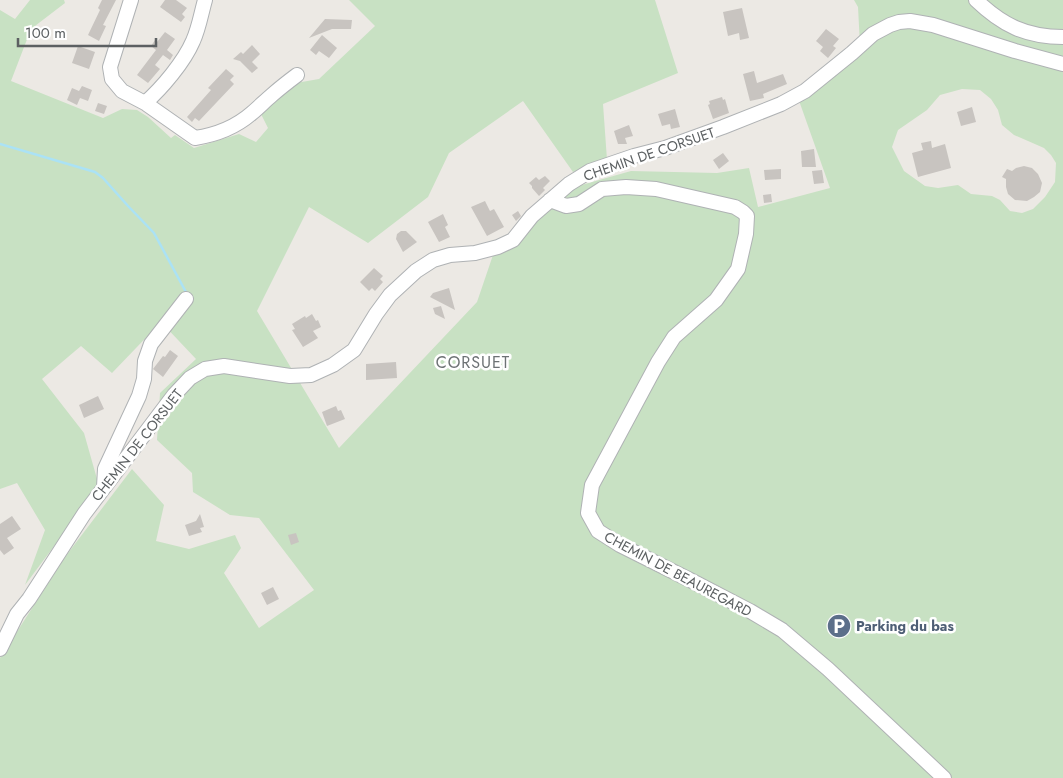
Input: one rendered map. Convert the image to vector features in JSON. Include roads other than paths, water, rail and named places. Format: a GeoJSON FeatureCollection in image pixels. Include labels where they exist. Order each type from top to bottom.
{"type":"FeatureCollection","features":[{"type":"Feature","properties":{"kind":"street"},"geometry":{"type":"LineString","coordinates":[[131,0],[110,67],[112,79],[122,91],[145,103],[195,138],[225,130],[240,122],[297,75]]}},
{"type":"Feature","properties":{"kind":"street"},"geometry":{"type":"LineString","coordinates":[[145,103],[164,83],[188,51],[195,34],[204,0]]}},
{"type":"Feature","properties":{"kind":"street"},"geometry":{"type":"LineString","coordinates":[[976,0],[988,12],[1009,26],[1029,34],[1063,37]]}},
{"type":"Feature","properties":{"kind":"street","name":"CHEMIN DE CORSUET"},"geometry":{"type":"LineString","coordinates":[[0,649],[17,614],[29,599],[84,514],[174,395],[190,378],[205,369],[224,366],[290,376],[311,375],[333,365],[354,350],[390,295],[416,271],[433,260],[450,254],[475,253],[498,247],[513,240],[532,216],[569,184],[590,171],[724,128],[781,104],[805,91],[873,34],[899,22],[910,21],[933,25],[1063,64]]}},
{"type":"Feature","properties":{"kind":"street","name":"CHEMIN DE BEAUREGARD"},"geometry":{"type":"LineString","coordinates":[[550,200],[566,206],[579,204],[602,189],[626,187],[656,189],[735,207],[747,216],[746,234],[738,269],[716,300],[674,336],[658,362],[592,485],[588,513],[598,531],[620,545],[702,586],[782,630],[944,778]]}},
{"type":"Feature","properties":{"kind":"street"},"geometry":{"type":"LineString","coordinates":[[104,487],[105,469],[139,396],[144,379],[145,361],[151,344],[186,299]]}},
{"type":"Feature","properties":{"kind":"waterway"},"geometry":{"type":"LineString","coordinates":[[0,144],[95,172],[103,178],[154,233],[187,294]]}},
{"type":"Feature","properties":{"kind":"place","name":"Parking du bas"},"geometry":{"type":"Point","coordinates":[839,626]}},
{"type":"Feature","properties":{"kind":"district","name":"CORSUET"},"geometry":{"type":"Point","coordinates":[473,362]}}]}
